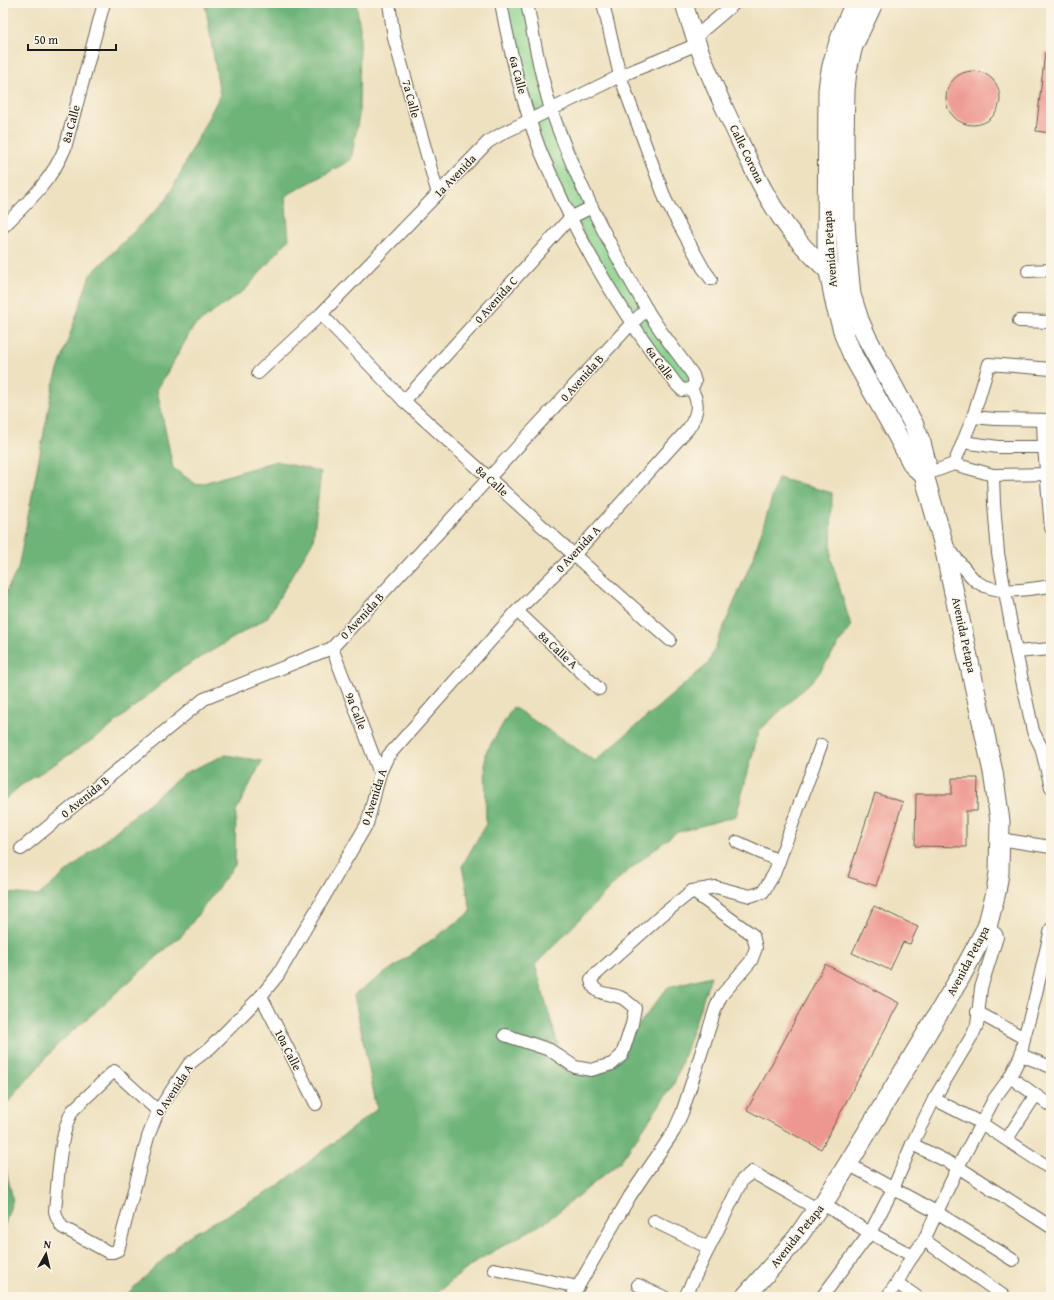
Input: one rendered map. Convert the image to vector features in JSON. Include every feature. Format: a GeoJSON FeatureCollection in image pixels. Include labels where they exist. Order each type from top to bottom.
{"type":"FeatureCollection","features":[{"type":"Feature","properties":{"kind":"main road","name":"Avenida Petapa"},"geometry":{"type":"LineString","coordinates":[[856,3],[835,51],[831,66],[828,90],[827,245],[829,272],[836,308],[853,356],[898,435],[913,465],[924,476]]}},
{"type":"Feature","properties":{"kind":"main road","name":"Avenida Petapa"},"geometry":{"type":"LineString","coordinates":[[745,1297],[797,1238],[820,1207],[848,1164],[962,976],[987,928],[996,892],[998,873],[1000,821],[993,772],[943,542],[924,476],[926,462],[914,425],[890,382],[859,320],[851,295],[845,221],[844,139],[847,70],[853,46],[873,3]]}},
{"type":"Feature","properties":{"kind":"street","name":"8a Calle"},"geometry":{"type":"LineString","coordinates":[[3,227],[46,181],[60,160],[104,3]]}},
{"type":"Feature","properties":{"kind":"street","name":"7a Calle"},"geometry":{"type":"LineString","coordinates":[[389,3],[394,38],[438,194]]}},
{"type":"Feature","properties":{"kind":"street","name":"6a Calle"},"geometry":{"type":"LineString","coordinates":[[501,3],[505,27],[517,76],[540,150],[570,218],[594,264],[631,324],[677,385],[682,390],[691,389],[695,382],[693,375],[647,309],[592,207],[552,109],[544,85],[527,3]]}},
{"type":"Feature","properties":{"kind":"street"},"geometry":{"type":"LineString","coordinates":[[603,3],[620,76],[666,201],[703,268],[711,279]]}},
{"type":"Feature","properties":{"kind":"street","name":"Calle Corona"},"geometry":{"type":"LineString","coordinates":[[684,3],[697,40],[731,123],[770,200],[796,238],[829,272]]}},
{"type":"Feature","properties":{"kind":"street","name":"1a Avenida"},"geometry":{"type":"LineString","coordinates":[[258,373],[321,314],[488,142],[552,109],[697,40],[735,3]]}},
{"type":"Feature","properties":{"kind":"street","name":"0 Avenida C"},"geometry":{"type":"LineString","coordinates":[[404,401],[570,218],[592,207]]}},
{"type":"Feature","properties":{"kind":"street"},"geometry":{"type":"LineString","coordinates":[[1028,271],[1051,270]]}},
{"type":"Feature","properties":{"kind":"street"},"geometry":{"type":"LineString","coordinates":[[829,272],[848,272]]}},
{"type":"Feature","properties":{"kind":"street","name":"0 Avenida B"},"geometry":{"type":"LineString","coordinates":[[21,849],[204,699],[332,648],[631,324],[647,309]]}},
{"type":"Feature","properties":{"kind":"street","name":"8a Calle"},"geometry":{"type":"LineString","coordinates":[[321,314],[404,401],[489,479],[670,640]]}},
{"type":"Feature","properties":{"kind":"street"},"geometry":{"type":"LineString","coordinates":[[1019,321],[1051,322]]}},
{"type":"Feature","properties":{"kind":"street"},"geometry":{"type":"LineString","coordinates":[[954,464],[973,417],[989,364],[1051,369]]}},
{"type":"Feature","properties":{"kind":"street","name":"0 Avenida A"},"geometry":{"type":"LineString","coordinates":[[158,1111],[114,1071],[73,1110],[68,1118],[63,1138],[55,1211],[56,1218],[62,1227],[108,1252],[118,1250],[148,1137],[158,1111],[189,1064],[210,1048],[261,996],[278,976],[366,824],[380,773],[388,756],[517,611],[574,555],[693,422],[697,409],[695,396],[691,389]]}},
{"type":"Feature","properties":{"kind":"street"},"geometry":{"type":"LineString","coordinates":[[973,417],[1047,420],[1044,447],[1048,474],[1051,528]]}},
{"type":"Feature","properties":{"kind":"street"},"geometry":{"type":"LineString","coordinates":[[963,442],[998,447],[1044,447]]}},
{"type":"Feature","properties":{"kind":"street"},"geometry":{"type":"LineString","coordinates":[[924,476],[954,464],[993,475],[1048,474]]}},
{"type":"Feature","properties":{"kind":"street"},"geometry":{"type":"LineString","coordinates":[[993,475],[998,553],[1016,652],[1033,731],[1041,747],[1051,787]]}},
{"type":"Feature","properties":{"kind":"street"},"geometry":{"type":"LineString","coordinates":[[943,542],[977,582],[1006,591],[1051,586]]}},
{"type":"Feature","properties":{"kind":"street","name":"8a Calle A"},"geometry":{"type":"LineString","coordinates":[[517,611],[599,689]]}},
{"type":"Feature","properties":{"kind":"street","name":"9a Calle"},"geometry":{"type":"LineString","coordinates":[[332,648],[380,773]]}},
{"type":"Feature","properties":{"kind":"street"},"geometry":{"type":"LineString","coordinates":[[1016,652],[1051,649]]}},
{"type":"Feature","properties":{"kind":"street"},"geometry":{"type":"LineString","coordinates":[[505,1035],[550,1050],[575,1067],[591,1070],[612,1064],[622,1055],[632,1024],[635,1008],[622,998],[607,995],[596,990],[592,985],[591,980],[651,925],[692,891],[716,887],[750,896],[763,892],[774,874],[821,745]]}},
{"type":"Feature","properties":{"kind":"street"},"geometry":{"type":"LineString","coordinates":[[999,839],[1051,847]]}},
{"type":"Feature","properties":{"kind":"street"},"geometry":{"type":"LineString","coordinates":[[737,842],[779,861]]}},
{"type":"Feature","properties":{"kind":"street"},"geometry":{"type":"LineString","coordinates":[[494,1269],[575,1292],[630,1196],[674,1131],[682,1113],[716,1007],[722,996],[751,961],[756,948],[754,935],[692,891]]}},
{"type":"Feature","properties":{"kind":"street"},"geometry":{"type":"LineString","coordinates":[[822,1297],[870,1233],[893,1189],[934,1098],[974,1034],[977,1026],[977,1012],[981,988],[997,937],[996,934],[987,928]]}},
{"type":"Feature","properties":{"kind":"street"},"geometry":{"type":"LineString","coordinates":[[887,1297],[924,1240],[938,1213],[958,1167],[981,1123],[994,1099],[1010,1077],[1021,1055],[1024,1038],[1047,970],[1051,930]]}},
{"type":"Feature","properties":{"kind":"street"},"geometry":{"type":"LineString","coordinates":[[962,976],[981,988]]}},
{"type":"Feature","properties":{"kind":"street","name":"10a Calle"},"geometry":{"type":"LineString","coordinates":[[261,996],[316,1104]]}},
{"type":"Feature","properties":{"kind":"street"},"geometry":{"type":"LineString","coordinates":[[977,1012],[1024,1038]]}},
{"type":"Feature","properties":{"kind":"street"},"geometry":{"type":"LineString","coordinates":[[1021,1055],[1051,1067]]}},
{"type":"Feature","properties":{"kind":"street"},"geometry":{"type":"LineString","coordinates":[[1010,1077],[1051,1106]]}},
{"type":"Feature","properties":{"kind":"street"},"geometry":{"type":"LineString","coordinates":[[1007,1139],[1036,1096]]}},
{"type":"Feature","properties":{"kind":"street"},"geometry":{"type":"LineString","coordinates":[[934,1098],[981,1123],[1051,1169]]}},
{"type":"Feature","properties":{"kind":"street"},"geometry":{"type":"LineString","coordinates":[[912,1144],[958,1167],[1051,1227]]}},
{"type":"Feature","properties":{"kind":"street"},"geometry":{"type":"LineString","coordinates":[[848,1164],[938,1213],[1013,1260]]}},
{"type":"Feature","properties":{"kind":"street"},"geometry":{"type":"LineString","coordinates":[[685,1297],[742,1180],[752,1172],[913,1256]]}},
{"type":"Feature","properties":{"kind":"street"},"geometry":{"type":"LineString","coordinates":[[654,1221],[709,1248]]}},
{"type":"Feature","properties":{"kind":"street"},"geometry":{"type":"LineString","coordinates":[[924,1240],[1002,1296]]}},
{"type":"Feature","properties":{"kind":"street"},"geometry":{"type":"LineString","coordinates":[[896,1283],[917,1297]]}},
{"type":"Feature","properties":{"kind":"street"},"geometry":{"type":"LineString","coordinates":[[638,1285],[664,1297]]}},
{"type":"Feature","properties":{"kind":"green space"},"geometry":{"type":"Polygon","coordinates":[[[205,3],[356,3],[360,28],[359,115],[351,160],[285,196],[289,239],[246,289],[194,326],[157,390],[173,468],[197,485],[276,461],[321,472],[313,541],[267,618],[176,672],[103,733],[20,786],[3,801],[3,597],[18,569],[53,385],[90,275],[167,199],[220,95],[205,3]]]}},
{"type":"Feature","properties":{"kind":"green space"},"geometry":{"type":"Polygon","coordinates":[[[501,3],[527,3],[544,85],[618,257],[693,375],[688,390],[631,324],[540,150],[501,3]]]}},
{"type":"Feature","properties":{"kind":"green space"},"geometry":{"type":"Polygon","coordinates":[[[778,478],[832,493],[831,559],[851,626],[817,676],[759,731],[736,816],[675,833],[624,874],[535,965],[562,1059],[604,1070],[668,987],[711,976],[674,1084],[620,1162],[547,1221],[478,1260],[431,1297],[124,1297],[187,1237],[274,1189],[377,1109],[354,995],[471,912],[462,866],[486,824],[485,754],[513,707],[595,761],[708,664],[754,556],[778,478]]]}},
{"type":"Feature","properties":{"kind":"green space"},"geometry":{"type":"Polygon","coordinates":[[[225,755],[262,761],[236,811],[235,865],[184,933],[57,1045],[3,1108],[3,892],[38,896],[185,773],[225,755]]]}},
{"type":"Feature","properties":{"kind":"green space"},"geometry":{"type":"Polygon","coordinates":[[[3,1158],[13,1199],[3,1230],[3,1158]]]}},
{"type":"Feature","properties":{"kind":"building"},"geometry":{"type":"Polygon","coordinates":[[[1045,52],[1051,52],[1051,133],[1036,131],[1045,52]]]}},
{"type":"Feature","properties":{"kind":"building"},"geometry":{"type":"Polygon","coordinates":[[[973,71],[983,73],[992,79],[998,88],[1000,98],[998,108],[992,117],[983,123],[973,125],[963,123],[954,117],[948,108],[946,98],[948,88],[954,79],[963,73],[973,71]]]}},
{"type":"Feature","properties":{"kind":"building"},"geometry":{"type":"Polygon","coordinates":[[[952,778],[978,778],[977,811],[966,811],[966,847],[915,846],[916,794],[952,794],[952,778]]]}},
{"type":"Feature","properties":{"kind":"building"},"geometry":{"type":"Polygon","coordinates":[[[875,793],[903,802],[876,886],[848,877],[875,793]]]}},
{"type":"Feature","properties":{"kind":"building"},"geometry":{"type":"Polygon","coordinates":[[[874,906],[918,927],[910,944],[903,942],[890,970],[852,953],[874,906]]]}},
{"type":"Feature","properties":{"kind":"building"},"geometry":{"type":"Polygon","coordinates":[[[825,964],[899,1003],[821,1149],[747,1110],[825,964]]]}}]}
